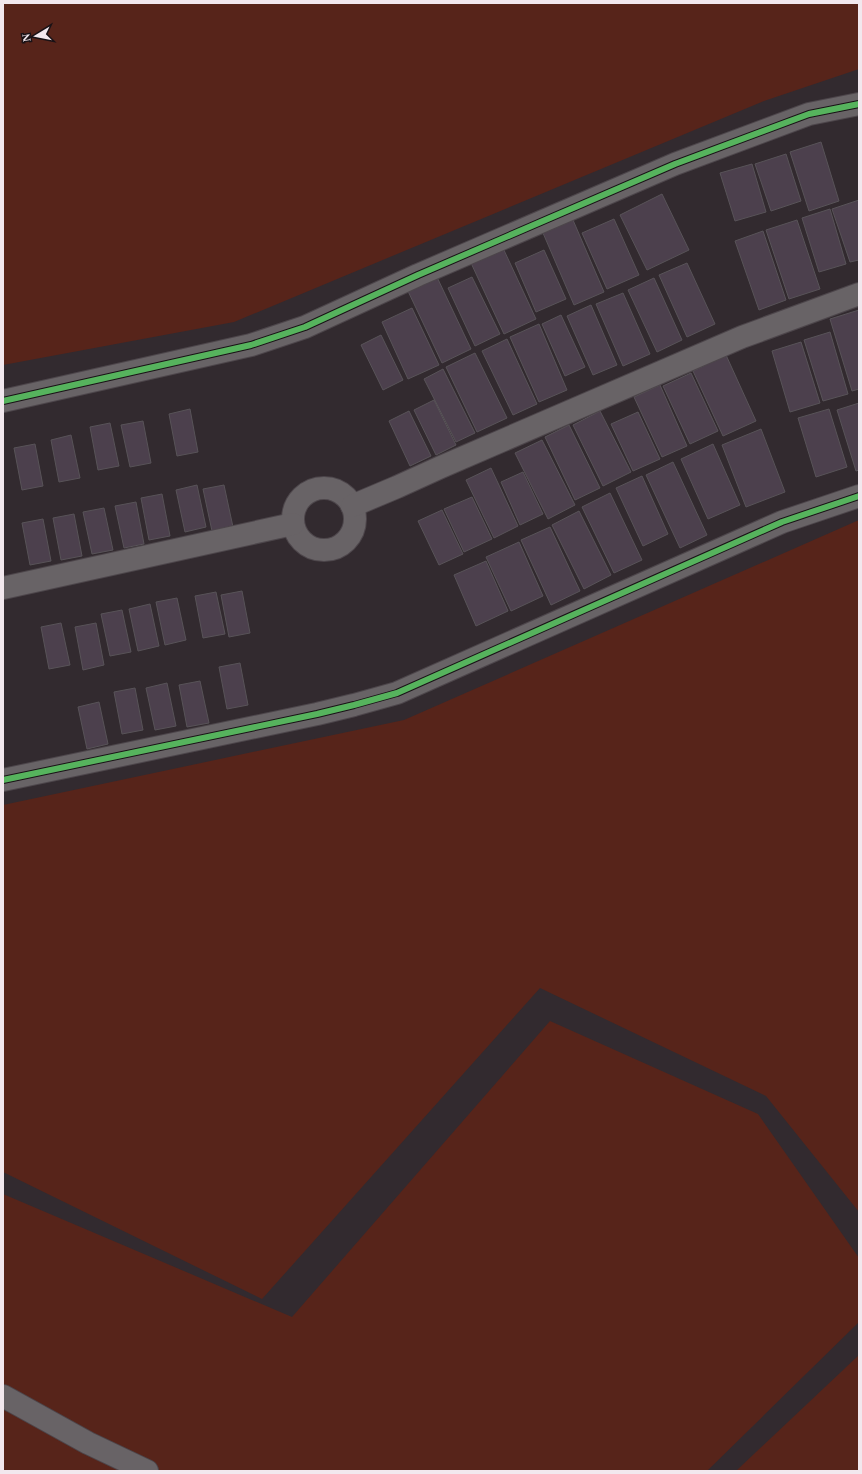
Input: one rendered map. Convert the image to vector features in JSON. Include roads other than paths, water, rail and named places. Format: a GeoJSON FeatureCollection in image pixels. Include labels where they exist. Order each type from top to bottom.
{"type":"FeatureCollection","features":[{"type":"Feature","properties":{"kind":"street"},"geometry":{"type":"LineString","coordinates":[[3,400],[251,345],[283,335],[674,164],[809,114],[859,104]]}},
{"type":"Feature","properties":{"kind":"street"},"geometry":{"type":"LineString","coordinates":[[352,506],[742,337],[859,294]]}},
{"type":"Feature","properties":{"kind":"street"},"geometry":{"type":"LineString","coordinates":[[325,488],[336,490],[345,497],[352,506],[355,520],[350,535],[340,546],[326,550],[311,548],[299,538],[293,524],[293,514],[297,503],[304,495],[314,490],[325,488]]}},
{"type":"Feature","properties":{"kind":"street"},"geometry":{"type":"LineString","coordinates":[[3,780],[316,714],[397,693],[782,522],[859,496]]}},
{"type":"Feature","properties":{"kind":"street"},"geometry":{"type":"LineString","coordinates":[[3,588],[293,524]]}},
{"type":"Feature","properties":{"kind":"street"},"geometry":{"type":"LineString","coordinates":[[3,1396],[88,1443],[147,1471]]}}]}
